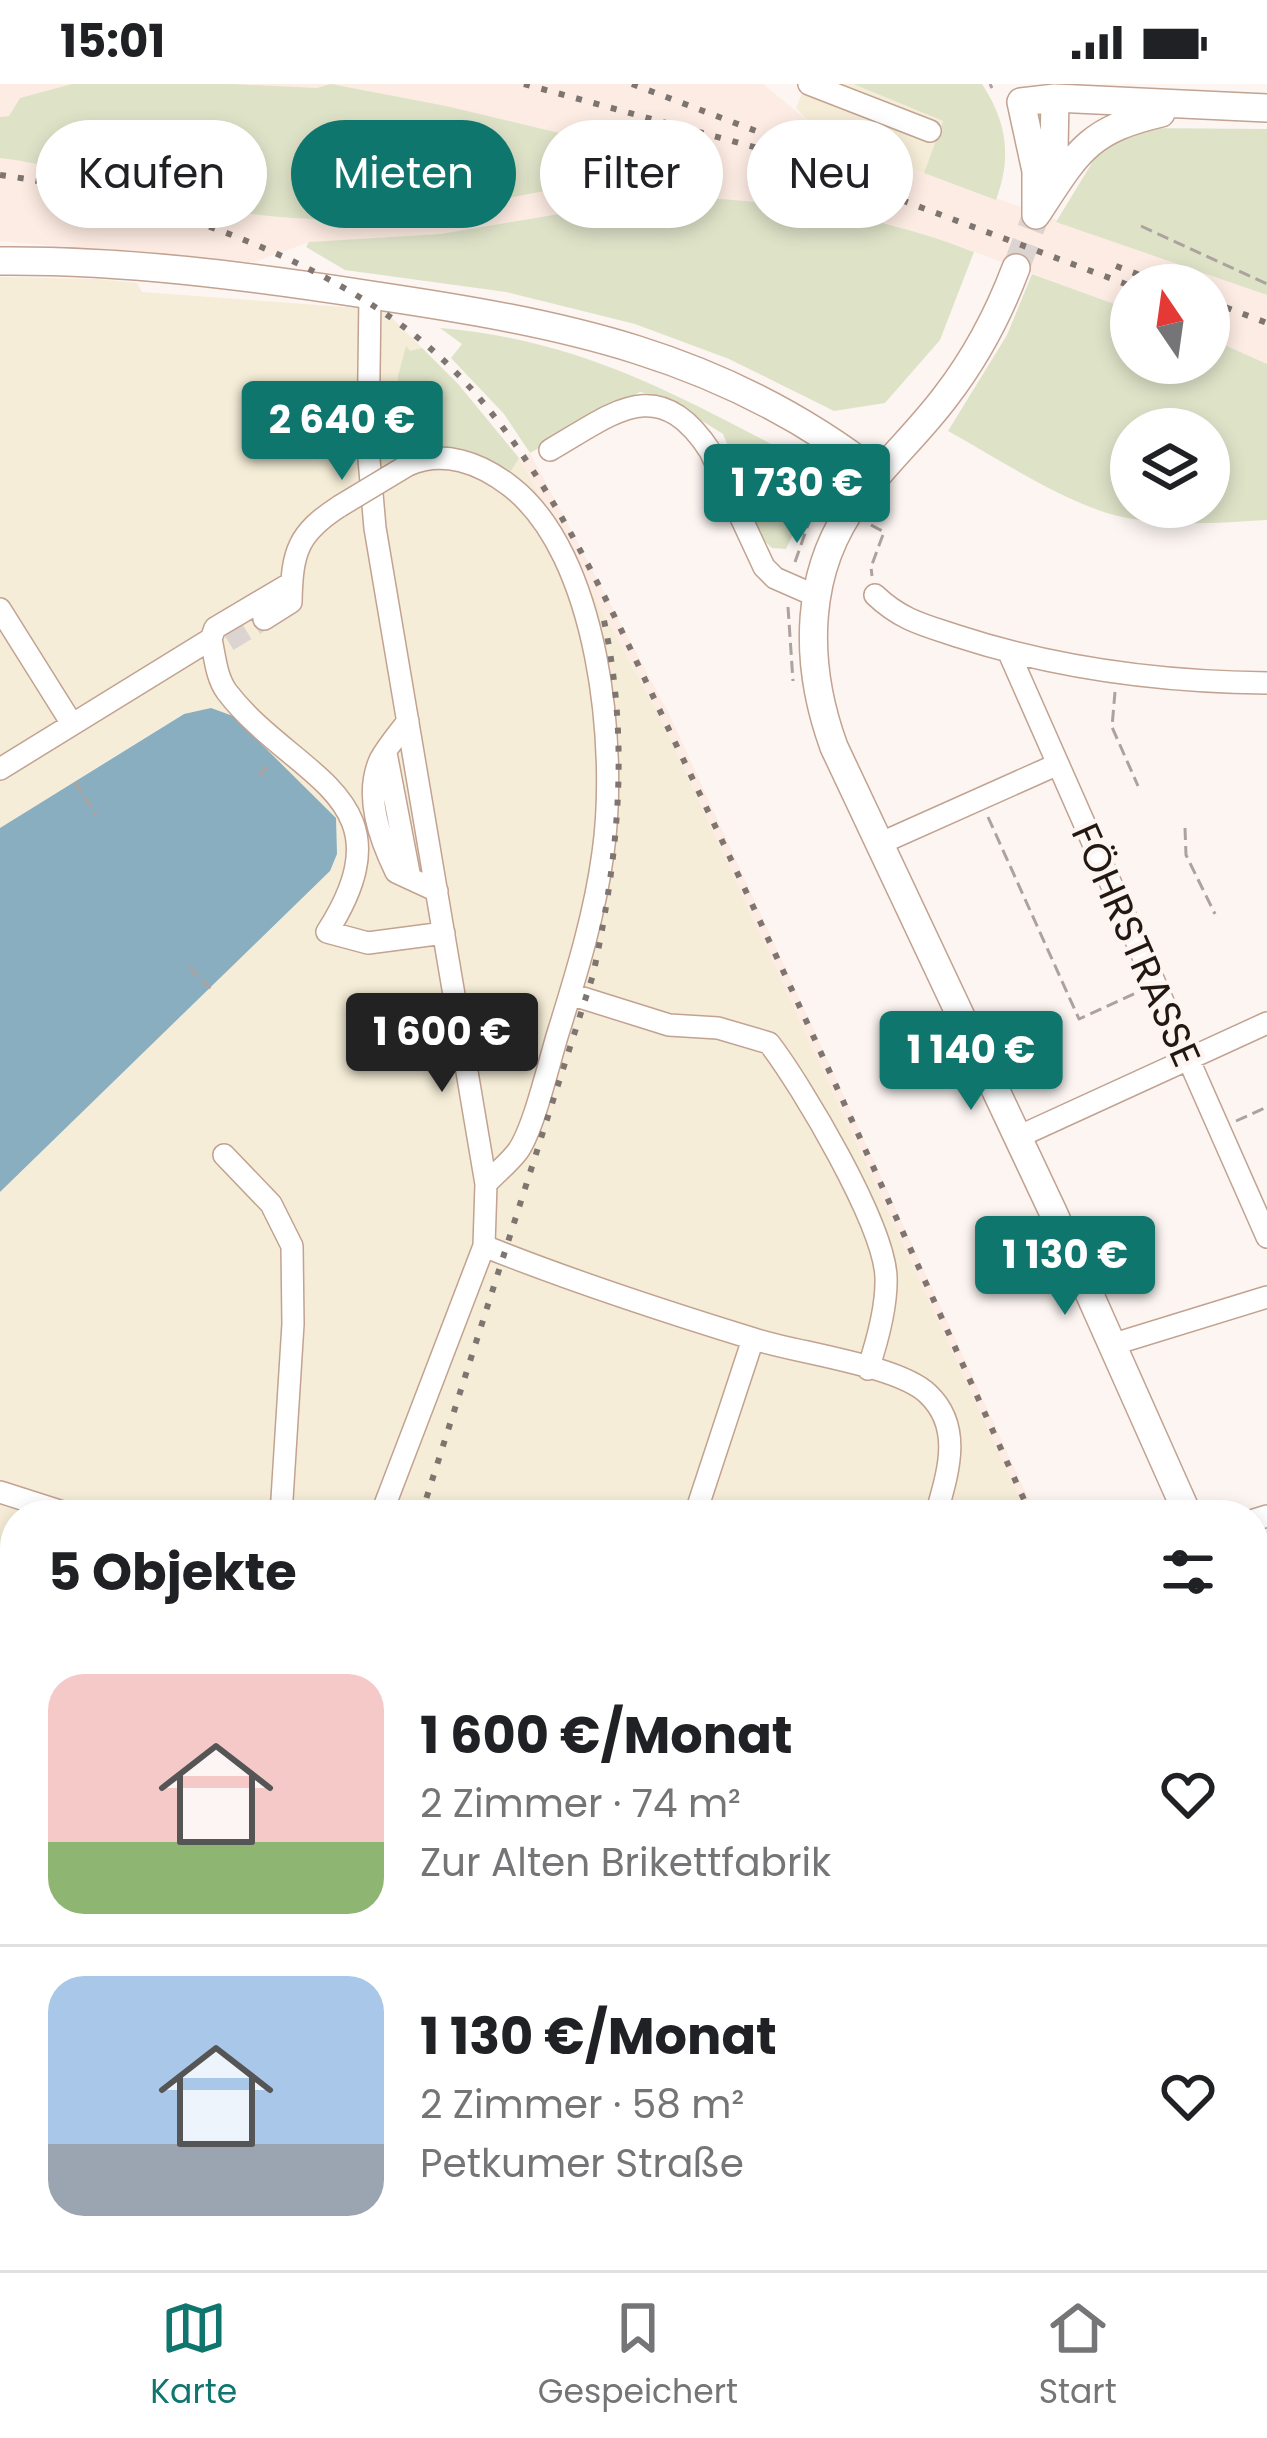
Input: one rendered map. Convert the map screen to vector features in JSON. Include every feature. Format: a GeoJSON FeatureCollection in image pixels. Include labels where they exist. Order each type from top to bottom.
{"type":"FeatureCollection","features":[{"type":"Feature","properties":{"kind":"main road"},"geometry":{"type":"LineString","coordinates":[[1036,215],[1036,171],[1004,89],[1267,108]]}},
{"type":"Feature","properties":{"kind":"main road"},"geometry":{"type":"LineString","coordinates":[[1036,215],[1054,151],[1053,91]]}},
{"type":"Feature","properties":{"kind":"main road"},"geometry":{"type":"LineString","coordinates":[[1036,215],[1087,145],[1108,128],[1194,105]]}},
{"type":"Feature","properties":{"kind":"main road"},"geometry":{"type":"LineString","coordinates":[[0,261],[191,270],[546,323],[638,348],[761,401],[832,441],[878,475]]}},
{"type":"Feature","properties":{"kind":"main road"},"geometry":{"type":"LineString","coordinates":[[1016,268],[964,370],[848,514],[827,553],[816,596],[813,653],[824,720],[1181,1500]]}},
{"type":"Feature","properties":{"kind":"street"},"geometry":{"type":"LineString","coordinates":[[809,84],[930,131]]}},
{"type":"Feature","properties":{"kind":"street"},"geometry":{"type":"LineString","coordinates":[[370,295],[371,501],[486,1184],[484,1246],[387,1500]]}},
{"type":"Feature","properties":{"kind":"street"},"geometry":{"type":"LineString","coordinates":[[550,450],[625,408],[645,403],[665,407],[702,437],[764,567],[775,578],[816,596]]}},
{"type":"Feature","properties":{"kind":"street"},"geometry":{"type":"LineString","coordinates":[[264,619],[291,602],[303,536],[314,523],[408,465],[430,458],[454,459],[487,471],[514,489],[540,516],[582,602],[602,698],[608,800],[596,896],[520,1149],[486,1184]]}},
{"type":"Feature","properties":{"kind":"street"},"geometry":{"type":"LineString","coordinates":[[292,583],[215,628],[225,690],[324,779],[343,800],[353,821],[357,839],[347,900],[326,932],[368,943],[444,933]]}},
{"type":"Feature","properties":{"kind":"street"},"geometry":{"type":"LineString","coordinates":[[875,596],[897,616],[1009,653],[1118,674],[1267,683]]}},
{"type":"Feature","properties":{"kind":"street"},"geometry":{"type":"LineString","coordinates":[[0,610],[72,724]]}},
{"type":"Feature","properties":{"kind":"street"},"geometry":{"type":"LineString","coordinates":[[0,769],[182,655],[217,643]]}},
{"type":"Feature","properties":{"kind":"street","name":"FÖHRSTRASSE"},"geometry":{"type":"LineString","coordinates":[[1009,653],[1267,1237]]}},
{"type":"Feature","properties":{"kind":"street"},"geometry":{"type":"LineString","coordinates":[[408,721],[380,762],[374,791],[379,834],[396,872],[437,891]]}},
{"type":"Feature","properties":{"kind":"street"},"geometry":{"type":"LineString","coordinates":[[879,844],[1056,765]]}},
{"type":"Feature","properties":{"kind":"street"},"geometry":{"type":"LineString","coordinates":[[570,994],[669,1025],[755,1036],[769,1043],[781,1058],[852,1182],[881,1256],[886,1276],[868,1369]]}},
{"type":"Feature","properties":{"kind":"street"},"geometry":{"type":"LineString","coordinates":[[1018,1137],[1267,1023]]}},
{"type":"Feature","properties":{"kind":"street"},"geometry":{"type":"LineString","coordinates":[[224,1155],[271,1204],[292,1246],[293,1324],[282,1500]]}},
{"type":"Feature","properties":{"kind":"street"},"geometry":{"type":"LineString","coordinates":[[484,1246],[753,1339],[908,1380],[930,1395],[949,1430],[951,1461],[940,1500]]}},
{"type":"Feature","properties":{"kind":"street"},"geometry":{"type":"LineString","coordinates":[[1111,1345],[1267,1297]]}},
{"type":"Feature","properties":{"kind":"street"},"geometry":{"type":"LineString","coordinates":[[699,1500],[753,1339]]}},
{"type":"Feature","properties":{"kind":"path"},"geometry":{"type":"LineString","coordinates":[[1141,226],[1267,284]]}},
{"type":"Feature","properties":{"kind":"path"},"geometry":{"type":"LineString","coordinates":[[848,514],[884,532],[871,567],[875,596]]}},
{"type":"Feature","properties":{"kind":"path"},"geometry":{"type":"LineString","coordinates":[[1118,674],[1112,727],[1138,786]]}},
{"type":"Feature","properties":{"kind":"path"},"geometry":{"type":"LineString","coordinates":[[260,775],[277,759]]}},
{"type":"Feature","properties":{"kind":"path"},"geometry":{"type":"LineString","coordinates":[[75,782],[96,815]]}},
{"type":"Feature","properties":{"kind":"path"},"geometry":{"type":"LineString","coordinates":[[979,798],[1079,1019],[1154,985]]}},
{"type":"Feature","properties":{"kind":"path"},"geometry":{"type":"LineString","coordinates":[[1185,828],[1186,855],[1215,914]]}},
{"type":"Feature","properties":{"kind":"path"},"geometry":{"type":"LineString","coordinates":[[189,967],[211,989]]}},
{"type":"Feature","properties":{"kind":"path"},"geometry":{"type":"LineString","coordinates":[[1218,1129],[1267,1107]]}},
{"type":"Feature","properties":{"kind":"shaded area"},"geometry":{"type":"Polygon","coordinates":[[[0,84],[763,84],[807,120],[747,120],[747,203],[723,199],[723,120],[540,120],[540,217],[516,221],[516,120],[291,120],[291,228],[476,228],[310,242],[254,262],[0,241],[0,84]]]}},
{"type":"Feature","properties":{"kind":"shaded area"},"geometry":{"type":"Polygon","coordinates":[[[806,84],[853,84],[943,121],[924,173],[913,169],[913,120],[807,120],[796,108],[806,84]]]}},
{"type":"Feature","properties":{"kind":"shaded area"},"geometry":{"type":"Polygon","coordinates":[[[913,168],[1180,264],[1110,264],[1110,302],[902,228],[913,228],[913,168]]]}},
{"type":"Feature","properties":{"kind":"shaded area"},"geometry":{"type":"Polygon","coordinates":[[[0,277],[96,279],[137,283],[142,292],[384,310],[458,384],[519,458],[662,721],[1020,1500],[0,1500],[0,1192],[330,871],[183,714],[0,828],[0,277]]]}},
{"type":"Feature","properties":{"kind":"shaded area"},"geometry":{"type":"Polygon","coordinates":[[[1230,282],[1267,295],[1267,364],[1230,347],[1230,282]]]}},
{"type":"Feature","properties":{"kind":"shaded area"},"geometry":{"type":"Polygon","coordinates":[[[530,453],[670,716],[1029,1500],[1019,1500],[662,721],[519,458],[530,453]]]}},
{"type":"Feature","properties":{"kind":"green space"},"geometry":{"type":"Polygon","coordinates":[[[72,84],[317,88],[331,84],[505,120],[291,120],[291,217],[267,215],[267,120],[36,120],[36,164],[0,158],[0,117],[9,116],[20,98],[72,84]]]}},
{"type":"Feature","properties":{"kind":"green space"},"geometry":{"type":"Polygon","coordinates":[[[853,84],[982,84],[997,112],[1004,140],[1004,169],[996,200],[924,173],[943,121],[853,84]]]}},
{"type":"Feature","properties":{"kind":"green space"},"geometry":{"type":"Polygon","coordinates":[[[516,123],[540,128],[540,192],[516,196],[516,123]]]}},
{"type":"Feature","properties":{"kind":"green space"},"geometry":{"type":"Polygon","coordinates":[[[1140,128],[1267,129],[1267,295],[1230,282],[1230,264],[1177,264],[1056,222],[1101,148],[1140,128]]]}},
{"type":"Feature","properties":{"kind":"green space"},"geometry":{"type":"Polygon","coordinates":[[[723,199],[747,202],[747,228],[900,228],[974,252],[940,340],[885,403],[834,411],[729,359],[635,324],[506,292],[345,270],[306,247],[309,242],[516,228],[516,221],[540,217],[540,228],[723,228],[723,199]]]}},
{"type":"Feature","properties":{"kind":"green space"},"geometry":{"type":"Polygon","coordinates":[[[1032,274],[1110,302],[1110,384],[1230,384],[1230,347],[1267,364],[1267,520],[1230,522],[1230,408],[1110,408],[1110,514],[1047,487],[948,431],[1007,335],[1032,274]]]}},
{"type":"Feature","properties":{"kind":"green space"},"geometry":{"type":"Polygon","coordinates":[[[440,328],[490,334],[582,357],[666,391],[794,456],[806,491],[786,549],[772,548],[759,536],[736,485],[734,460],[723,434],[664,397],[640,392],[530,453],[504,414],[451,358],[462,344],[440,328]]]}},
{"type":"Feature","properties":{"kind":"green space"},"geometry":{"type":"Polygon","coordinates":[[[406,346],[410,351],[422,348],[458,384],[519,458],[511,471],[437,447],[393,457],[398,376],[406,346]]]}},
{"type":"Feature","properties":{"kind":"water"},"geometry":{"type":"Polygon","coordinates":[[[211,708],[233,716],[336,818],[337,854],[330,871],[0,1192],[0,828],[184,714],[211,708]]]}},
{"type":"Feature","properties":{"kind":"tunnel"},"geometry":{"type":"LineString","coordinates":[[1016,268],[1036,215]]}},
{"type":"Feature","properties":{"kind":"tunnel"},"geometry":{"type":"LineString","coordinates":[[228,641],[264,619]]}},
{"type":"Feature","properties":{"kind":"railway"},"geometry":{"type":"LineString","coordinates":[[524,84],[776,153],[1110,278]]}},
{"type":"Feature","properties":{"kind":"railway"},"geometry":{"type":"LineString","coordinates":[[632,84],[747,128]]}},
{"type":"Feature","properties":{"kind":"railway"},"geometry":{"type":"LineString","coordinates":[[0,175],[56,184],[174,215],[290,260],[345,288],[439,356],[514,443],[579,548],[635,659],[1024,1500]]}},
{"type":"Feature","properties":{"kind":"railway"},"geometry":{"type":"LineString","coordinates":[[1230,309],[1267,323]]}},
{"type":"Feature","properties":{"kind":"railway"},"geometry":{"type":"LineString","coordinates":[[426,1500],[593,975],[618,796],[616,707],[603,616]]}}]}
